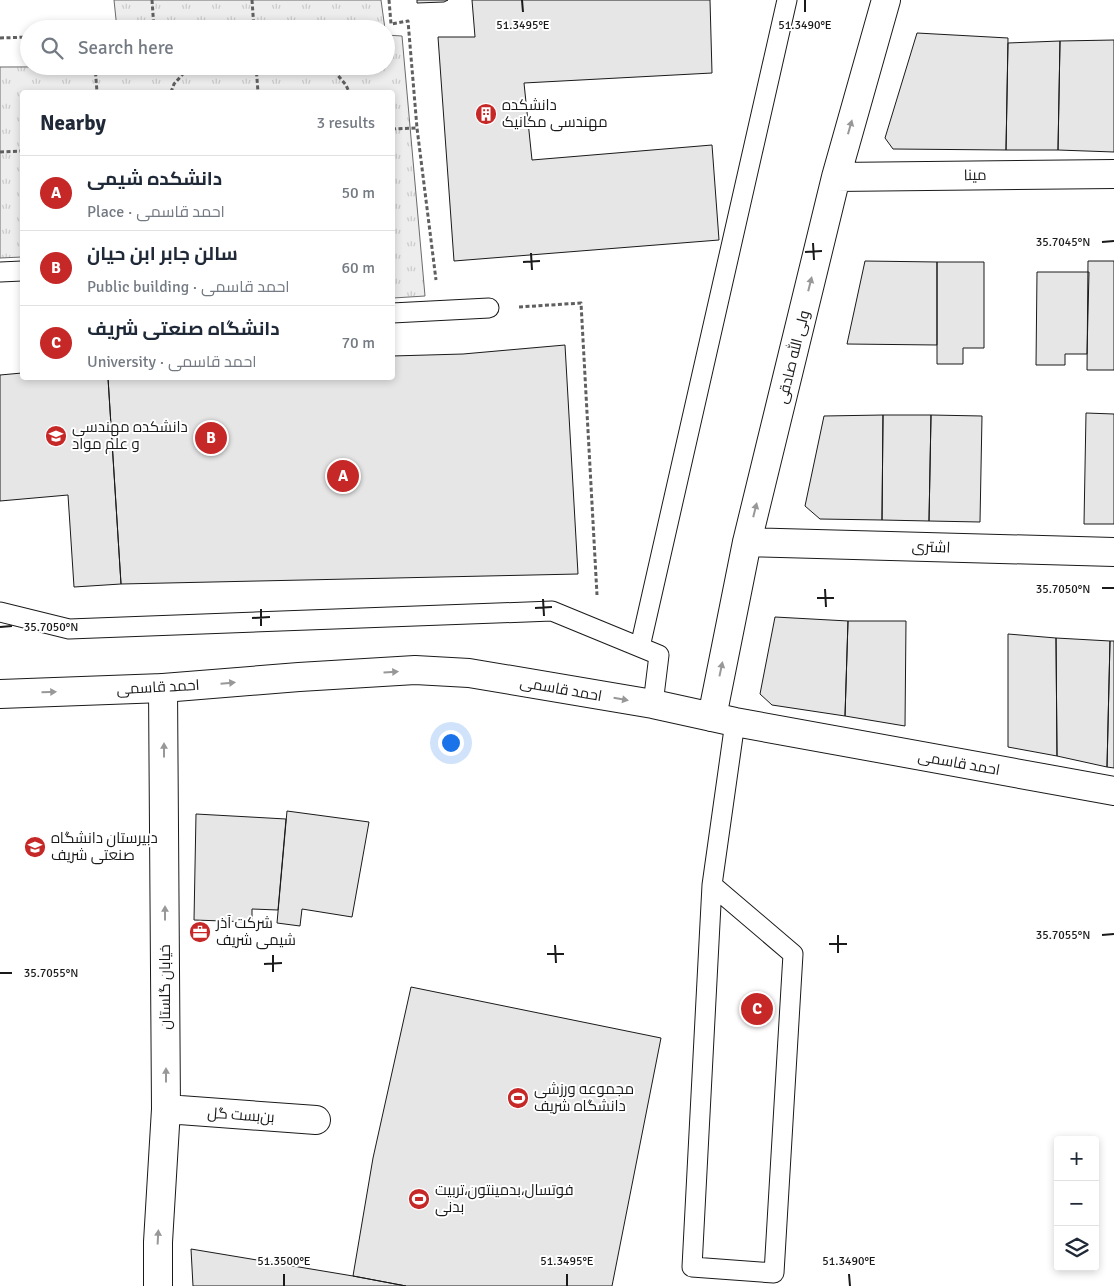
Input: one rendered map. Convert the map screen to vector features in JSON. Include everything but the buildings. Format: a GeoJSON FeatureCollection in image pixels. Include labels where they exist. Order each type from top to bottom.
{"type":"FeatureCollection","features":[{"type":"Feature","properties":{"kind":"street","name":"ولی الله صادقی"},"geometry":{"type":"LineString","coordinates":[[723,720],[748,542],[836,177],[886,0]]}},
{"type":"Feature","properties":{"kind":"street","name":"مینا"},"geometry":{"type":"LineString","coordinates":[[836,177],[1114,174]]}},
{"type":"Feature","properties":{"kind":"street","name":"اشتری"},"geometry":{"type":"LineString","coordinates":[[748,542],[1114,552]]}},
{"type":"Feature","properties":{"kind":"street","name":"احمد قاسمی"},"geometry":{"type":"LineString","coordinates":[[0,694],[163,688],[299,676],[416,670],[469,673],[653,704],[723,720],[1114,791]]}},
{"type":"Feature","properties":{"kind":"street","name":"خیابان گلستان"},"geometry":{"type":"LineString","coordinates":[[158,1286],[158,1242],[166,1109],[163,688]]}},
{"type":"Feature","properties":{"kind":"street","name":"بن‌‌بست گل"},"geometry":{"type":"LineString","coordinates":[[166,1109],[316,1120]]}},
{"type":"Feature","properties":{"kind":"lane"},"geometry":{"type":"LineString","coordinates":[[640,647],[787,0]]}},
{"type":"Feature","properties":{"kind":"lane"},"geometry":{"type":"LineString","coordinates":[[0,272],[20,271]]}},
{"type":"Feature","properties":{"kind":"lane"},"geometry":{"type":"LineString","coordinates":[[395,313],[489,308]]}},
{"type":"Feature","properties":{"kind":"lane"},"geometry":{"type":"LineString","coordinates":[[0,612],[69,629],[552,611],[659,655],[653,704]]}},
{"type":"Feature","properties":{"kind":"lane"},"geometry":{"type":"LineString","coordinates":[[712,885],[794,954],[774,1274],[692,1267],[712,885],[723,720]]}},
{"type":"Feature","properties":{"kind":"path"},"geometry":{"type":"LineString","coordinates":[[152,0],[153,20]]}},
{"type":"Feature","properties":{"kind":"path"},"geometry":{"type":"LineString","coordinates":[[252,0],[253,20]]}},
{"type":"Feature","properties":{"kind":"path"},"geometry":{"type":"LineString","coordinates":[[389,0],[391,20]]}},
{"type":"Feature","properties":{"kind":"path"},"geometry":{"type":"LineString","coordinates":[[395,23],[408,21],[439,310]]}},
{"type":"Feature","properties":{"kind":"path"},"geometry":{"type":"LineString","coordinates":[[0,38],[20,37]]}},
{"type":"Feature","properties":{"kind":"path"},"geometry":{"type":"LineString","coordinates":[[96,75],[97,90]]}},
{"type":"Feature","properties":{"kind":"path"},"geometry":{"type":"LineString","coordinates":[[172,90],[174,84],[182,75]]}},
{"type":"Feature","properties":{"kind":"path"},"geometry":{"type":"LineString","coordinates":[[257,75],[258,90]]}},
{"type":"Feature","properties":{"kind":"path"},"geometry":{"type":"LineString","coordinates":[[338,75],[348,90]]}},
{"type":"Feature","properties":{"kind":"path"},"geometry":{"type":"LineString","coordinates":[[395,129],[418,128]]}},
{"type":"Feature","properties":{"kind":"path"},"geometry":{"type":"LineString","coordinates":[[0,152],[20,151]]}},
{"type":"Feature","properties":{"kind":"path"},"geometry":{"type":"LineString","coordinates":[[489,308],[581,303],[599,629]]}},
{"type":"Feature","properties":{"kind":"green space"},"geometry":{"type":"Polygon","coordinates":[[[114,0],[381,0],[384,20],[116,20],[114,0]]]}},
{"type":"Feature","properties":{"kind":"green space"},"geometry":{"type":"Polygon","coordinates":[[[395,36],[402,36],[425,296],[395,298],[395,90],[20,90],[20,257],[0,258],[0,67],[20,67],[20,75],[395,75],[395,36]]]}},
{"type":"Feature","properties":{"kind":"place","name":"دانشکده مهندسی مکانیک"},"geometry":{"type":"Point","coordinates":[486,114]}},
{"type":"Feature","properties":{"kind":"place","name":"دانشکده مهندسی و علم مواد"},"geometry":{"type":"Point","coordinates":[56,436]}},
{"type":"Feature","properties":{"kind":"place","name":"سالن جابر ابن حیان"},"geometry":{"type":"Point","coordinates":[211,438]}},
{"type":"Feature","properties":{"kind":"place","name":"دانشکده شیمی"},"geometry":{"type":"Point","coordinates":[343,476]}},
{"type":"Feature","properties":{"kind":"place","name":"دبیرستان دانشگاه صنعتی شریف"},"geometry":{"type":"Point","coordinates":[35,847]}},
{"type":"Feature","properties":{"kind":"place","name":"شرکت آذر شیمی شریف"},"geometry":{"type":"Point","coordinates":[200,932]}},
{"type":"Feature","properties":{"kind":"place","name":"دانشگاه صنعتی شریف"},"geometry":{"type":"Point","coordinates":[757,1009]}},
{"type":"Feature","properties":{"kind":"place","name":"مجموعه ورزشی دانشگاه شریف"},"geometry":{"type":"Point","coordinates":[518,1098]}},
{"type":"Feature","properties":{"kind":"place","name":"فوتسال،بدمینتون،تربیت بدنی"},"geometry":{"type":"Point","coordinates":[419,1199]}}]}
